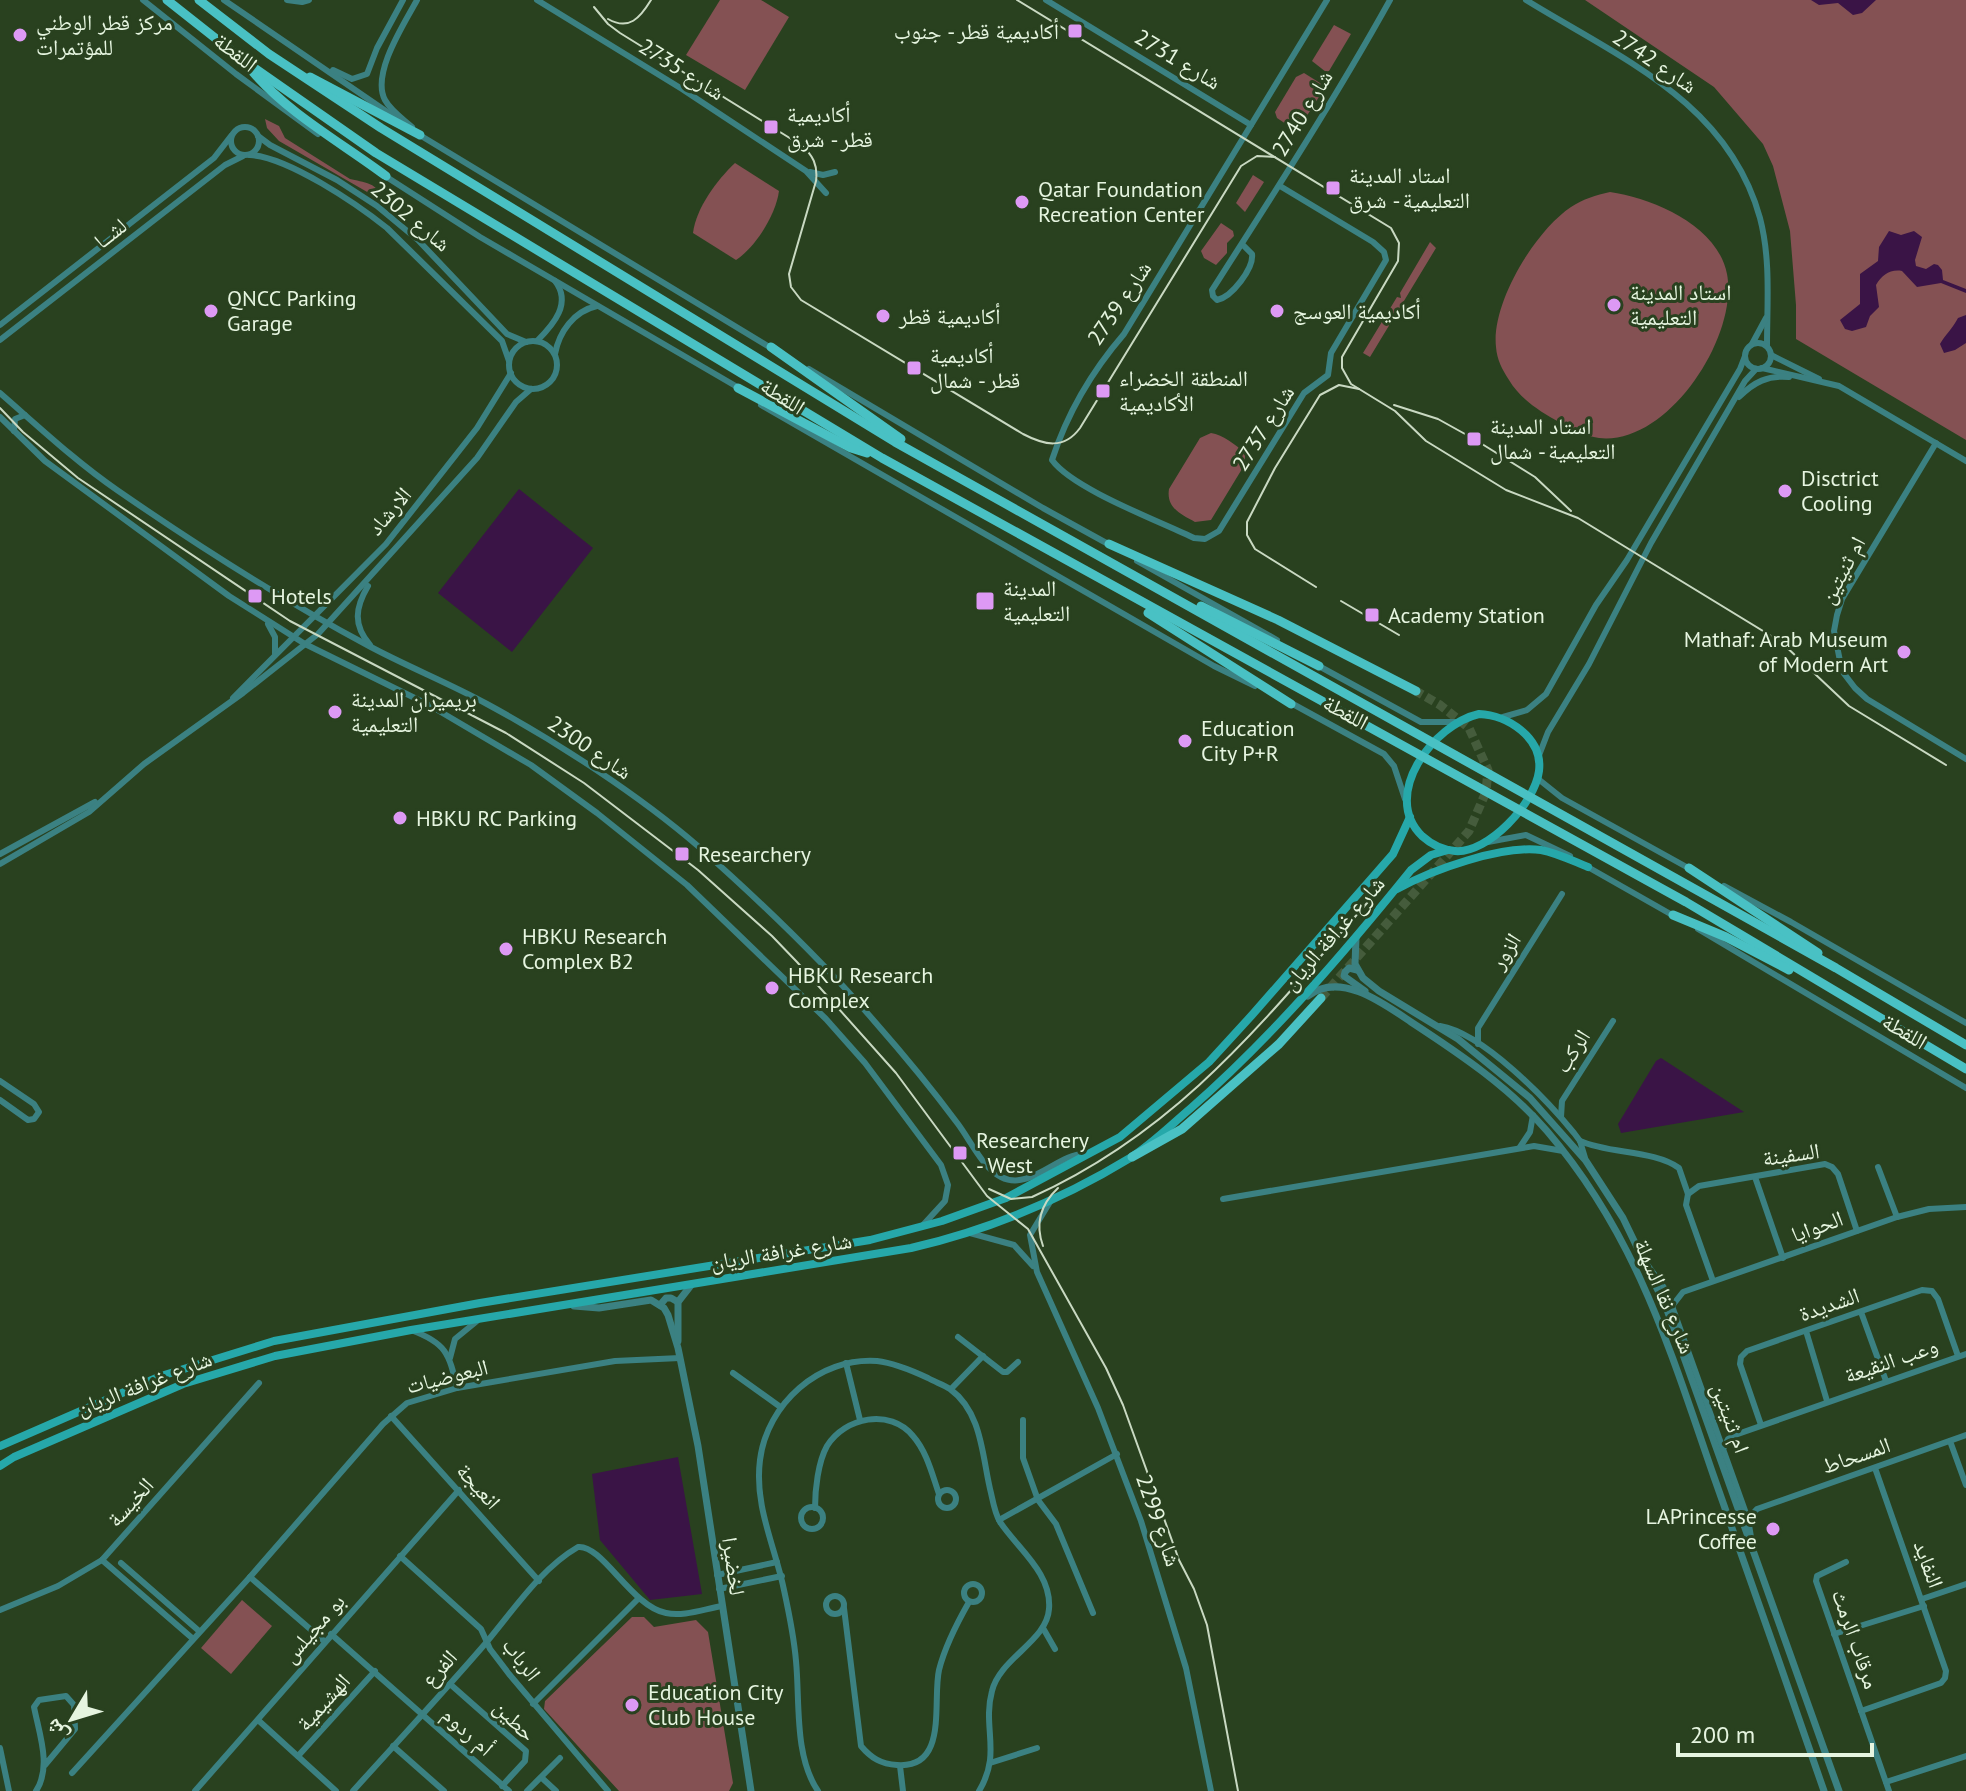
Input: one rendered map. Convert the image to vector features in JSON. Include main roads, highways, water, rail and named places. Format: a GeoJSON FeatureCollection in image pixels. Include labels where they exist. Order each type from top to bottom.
{"type":"FeatureCollection","features":[{"type":"Feature","properties":{"kind":"main road","name":"اللقطة"},"geometry":{"type":"LineString","coordinates":[[167,0],[243,60],[376,153],[882,458],[1686,902],[1966,1069]]}},
{"type":"Feature","properties":{"kind":"main road","name":"اللقطة"},"geometry":{"type":"LineString","coordinates":[[199,0],[286,66],[394,136],[760,361],[946,471],[1836,968],[1966,1045]]}},
{"type":"Feature","properties":{"kind":"main road"},"geometry":{"type":"LineString","coordinates":[[243,60],[263,85],[386,176]]}},
{"type":"Feature","properties":{"kind":"main road"},"geometry":{"type":"LineString","coordinates":[[286,66],[420,135]]}},
{"type":"Feature","properties":{"kind":"main road"},"geometry":{"type":"LineString","coordinates":[[771,347],[946,471]]}},
{"type":"Feature","properties":{"kind":"main road"},"geometry":{"type":"LineString","coordinates":[[738,388],[851,448],[882,458]]}},
{"type":"Feature","properties":{"kind":"main road"},"geometry":{"type":"LineString","coordinates":[[1109,544],[1320,640],[1416,691]]}},
{"type":"Feature","properties":{"kind":"main road"},"geometry":{"type":"LineString","coordinates":[[1094,554],[1115,561],[1319,666]]}},
{"type":"Feature","properties":{"kind":"main road"},"geometry":{"type":"LineString","coordinates":[[1086,571],[1103,586],[1193,639],[1291,704]]}},
{"type":"Feature","properties":{"kind":"main road","name":"اللقطة"},"geometry":{"type":"LineString","coordinates":[[1433,745],[1457,722],[1479,714],[1503,717],[1525,734],[1538,758],[1537,778],[1529,797]]}},
{"type":"Feature","properties":{"kind":"main road"},"geometry":{"type":"LineString","coordinates":[[1423,757],[1433,745]]}},
{"type":"Feature","properties":{"kind":"main road","name":"اللقطة"},"geometry":{"type":"LineString","coordinates":[[1410,817],[1406,800],[1411,777],[1423,757]]}},
{"type":"Feature","properties":{"kind":"main road"},"geometry":{"type":"LineString","coordinates":[[1519,810],[1529,797]]}},
{"type":"Feature","properties":{"kind":"main road","name":"اللقطة"},"geometry":{"type":"LineString","coordinates":[[1448,850],[1469,850],[1488,842],[1519,810]]}},
{"type":"Feature","properties":{"kind":"main road"},"geometry":{"type":"LineString","coordinates":[[1410,817],[1425,838],[1448,850]]}},
{"type":"Feature","properties":{"kind":"main road","name":"شارع غرافة الريان"},"geometry":{"type":"LineString","coordinates":[[0,1446],[161,1376],[274,1341],[480,1303],[831,1247],[920,1228],[1006,1198],[1120,1137],[1209,1062],[1393,854],[1410,817]]}},
{"type":"Feature","properties":{"kind":"main road","name":"شارع غرافة الريان"},"geometry":{"type":"LineString","coordinates":[[0,1466],[24,1452],[183,1384],[275,1356],[411,1330],[911,1248],[970,1233],[1050,1202],[1132,1157],[1221,1081],[1287,1014],[1420,862],[1448,850]]}},
{"type":"Feature","properties":{"kind":"main road"},"geometry":{"type":"LineString","coordinates":[[1393,892],[1423,875],[1516,850],[1543,851],[1588,867]]}},
{"type":"Feature","properties":{"kind":"main road"},"geometry":{"type":"LineString","coordinates":[[1689,868],[1802,941],[1836,968]]}},
{"type":"Feature","properties":{"kind":"main road"},"geometry":{"type":"LineString","coordinates":[[1673,915],[1726,937],[1788,970],[1809,976]]}},
{"type":"Feature","properties":{"kind":"main road"},"geometry":{"type":"LineString","coordinates":[[1132,1157],[1182,1129],[1279,1044],[1321,998]]}},
{"type":"Feature","properties":{"kind":"tunnel"},"geometry":{"type":"LineString","coordinates":[[1321,998],[1469,831],[1486,792],[1488,770],[1469,728],[1416,691]]}},
{"type":"Feature","properties":{"kind":"tram line"},"geometry":{"type":"LineString","coordinates":[[608,19],[622,24],[633,21],[651,0]]}},
{"type":"Feature","properties":{"kind":"tram line"},"geometry":{"type":"LineString","coordinates":[[1017,0],[1391,228],[1399,243],[1398,261],[1342,357],[1342,368],[1351,384],[1395,411],[1426,441],[1506,490],[1578,518],[1781,642],[1849,706],[1946,765]]}},
{"type":"Feature","properties":{"kind":"tram line"},"geometry":{"type":"LineString","coordinates":[[594,7],[620,33],[801,145],[812,157],[816,181],[789,274],[791,287],[801,300],[1023,434],[1046,443],[1067,440],[1080,428],[1241,166],[1257,156],[1275,157]]}},
{"type":"Feature","properties":{"kind":"tram line"},"geometry":{"type":"LineString","coordinates":[[1316,587],[1255,549],[1247,535],[1247,522],[1275,468],[1320,395],[1339,385],[1359,389]]}},
{"type":"Feature","properties":{"kind":"tram line"},"geometry":{"type":"LineString","coordinates":[[1394,405],[1438,419],[1474,439],[1535,477],[1571,511]]}},
{"type":"Feature","properties":{"kind":"tram line"},"geometry":{"type":"LineString","coordinates":[[0,408],[23,432],[78,478],[290,621],[506,733],[584,783],[698,870],[797,962],[896,1073],[987,1196],[1028,1229],[1106,1368],[1207,1625],[1238,1791]]}},
{"type":"Feature","properties":{"kind":"tram line"},"geometry":{"type":"LineString","coordinates":[[1341,601],[1399,635]]}},
{"type":"Feature","properties":{"kind":"tram line"},"geometry":{"type":"LineString","coordinates":[[989,1189],[1011,1199],[1032,1197],[1086,1169],[1135,1138],[1179,1103],[1260,1025],[1375,894]]}},
{"type":"Feature","properties":{"kind":"tram line"},"geometry":{"type":"LineString","coordinates":[[1043,1246],[1041,1215],[1058,1188]]}},
{"type":"Feature","properties":{"kind":"place","name":"أكاديمية قطر - جنوب"},"geometry":{"type":"Point","coordinates":[1075,31]}},
{"type":"Feature","properties":{"kind":"place","name":"مركز قطر الوطني للمؤتمرات"},"geometry":{"type":"Point","coordinates":[20,35]}},
{"type":"Feature","properties":{"kind":"place","name":"أكاديمية قطر - شرق"},"geometry":{"type":"Point","coordinates":[771,127]}},
{"type":"Feature","properties":{"kind":"place","name":"استاد المدينة التعليمية - شرق"},"geometry":{"type":"Point","coordinates":[1333,188]}},
{"type":"Feature","properties":{"kind":"place","name":"Qatar Foundation Recreation Center"},"geometry":{"type":"Point","coordinates":[1022,202]}},
{"type":"Feature","properties":{"kind":"place","name":"استاد المدينة التعليمية"},"geometry":{"type":"Point","coordinates":[1614,305]}},
{"type":"Feature","properties":{"kind":"place","name":"QNCC Parking Garage"},"geometry":{"type":"Point","coordinates":[211,311]}},
{"type":"Feature","properties":{"kind":"place","name":"أكاديمية العوسج"},"geometry":{"type":"Point","coordinates":[1277,311]}},
{"type":"Feature","properties":{"kind":"place","name":"أكاديمية قطر"},"geometry":{"type":"Point","coordinates":[883,316]}},
{"type":"Feature","properties":{"kind":"place","name":"أكاديمية قطر - شمال"},"geometry":{"type":"Point","coordinates":[914,368]}},
{"type":"Feature","properties":{"kind":"place","name":"المنطقة الخضراء الأكاديمية"},"geometry":{"type":"Point","coordinates":[1103,391]}},
{"type":"Feature","properties":{"kind":"place","name":"استاد المدينة التعليمية - شمال"},"geometry":{"type":"Point","coordinates":[1474,439]}},
{"type":"Feature","properties":{"kind":"place","name":"Disctrict Cooling"},"geometry":{"type":"Point","coordinates":[1785,491]}},
{"type":"Feature","properties":{"kind":"place","name":"Hotels"},"geometry":{"type":"Point","coordinates":[255,596]}},
{"type":"Feature","properties":{"kind":"place","name":"المدينة التعليمية"},"geometry":{"type":"Point","coordinates":[985,601]}},
{"type":"Feature","properties":{"kind":"place","name":"Academy Station"},"geometry":{"type":"Point","coordinates":[1372,615]}},
{"type":"Feature","properties":{"kind":"place","name":"Mathaf: Arab Museum of Modern Art"},"geometry":{"type":"Point","coordinates":[1904,652]}},
{"type":"Feature","properties":{"kind":"place","name":"بريميران المدينة التعليمية"},"geometry":{"type":"Point","coordinates":[335,712]}},
{"type":"Feature","properties":{"kind":"place","name":"Education City P+R"},"geometry":{"type":"Point","coordinates":[1185,741]}},
{"type":"Feature","properties":{"kind":"place","name":"HBKU RC Parking"},"geometry":{"type":"Point","coordinates":[400,818]}},
{"type":"Feature","properties":{"kind":"place","name":"Researchery"},"geometry":{"type":"Point","coordinates":[682,854]}},
{"type":"Feature","properties":{"kind":"place","name":"HBKU Research Complex B2"},"geometry":{"type":"Point","coordinates":[506,949]}},
{"type":"Feature","properties":{"kind":"place","name":"HBKU Research Complex"},"geometry":{"type":"Point","coordinates":[772,988]}},
{"type":"Feature","properties":{"kind":"place","name":"Researchery - West"},"geometry":{"type":"Point","coordinates":[960,1153]}},
{"type":"Feature","properties":{"kind":"place","name":"LAPrincesse Coffee"},"geometry":{"type":"Point","coordinates":[1773,1529]}},
{"type":"Feature","properties":{"kind":"place","name":"Education City Club House"},"geometry":{"type":"Point","coordinates":[632,1705]}}]}
